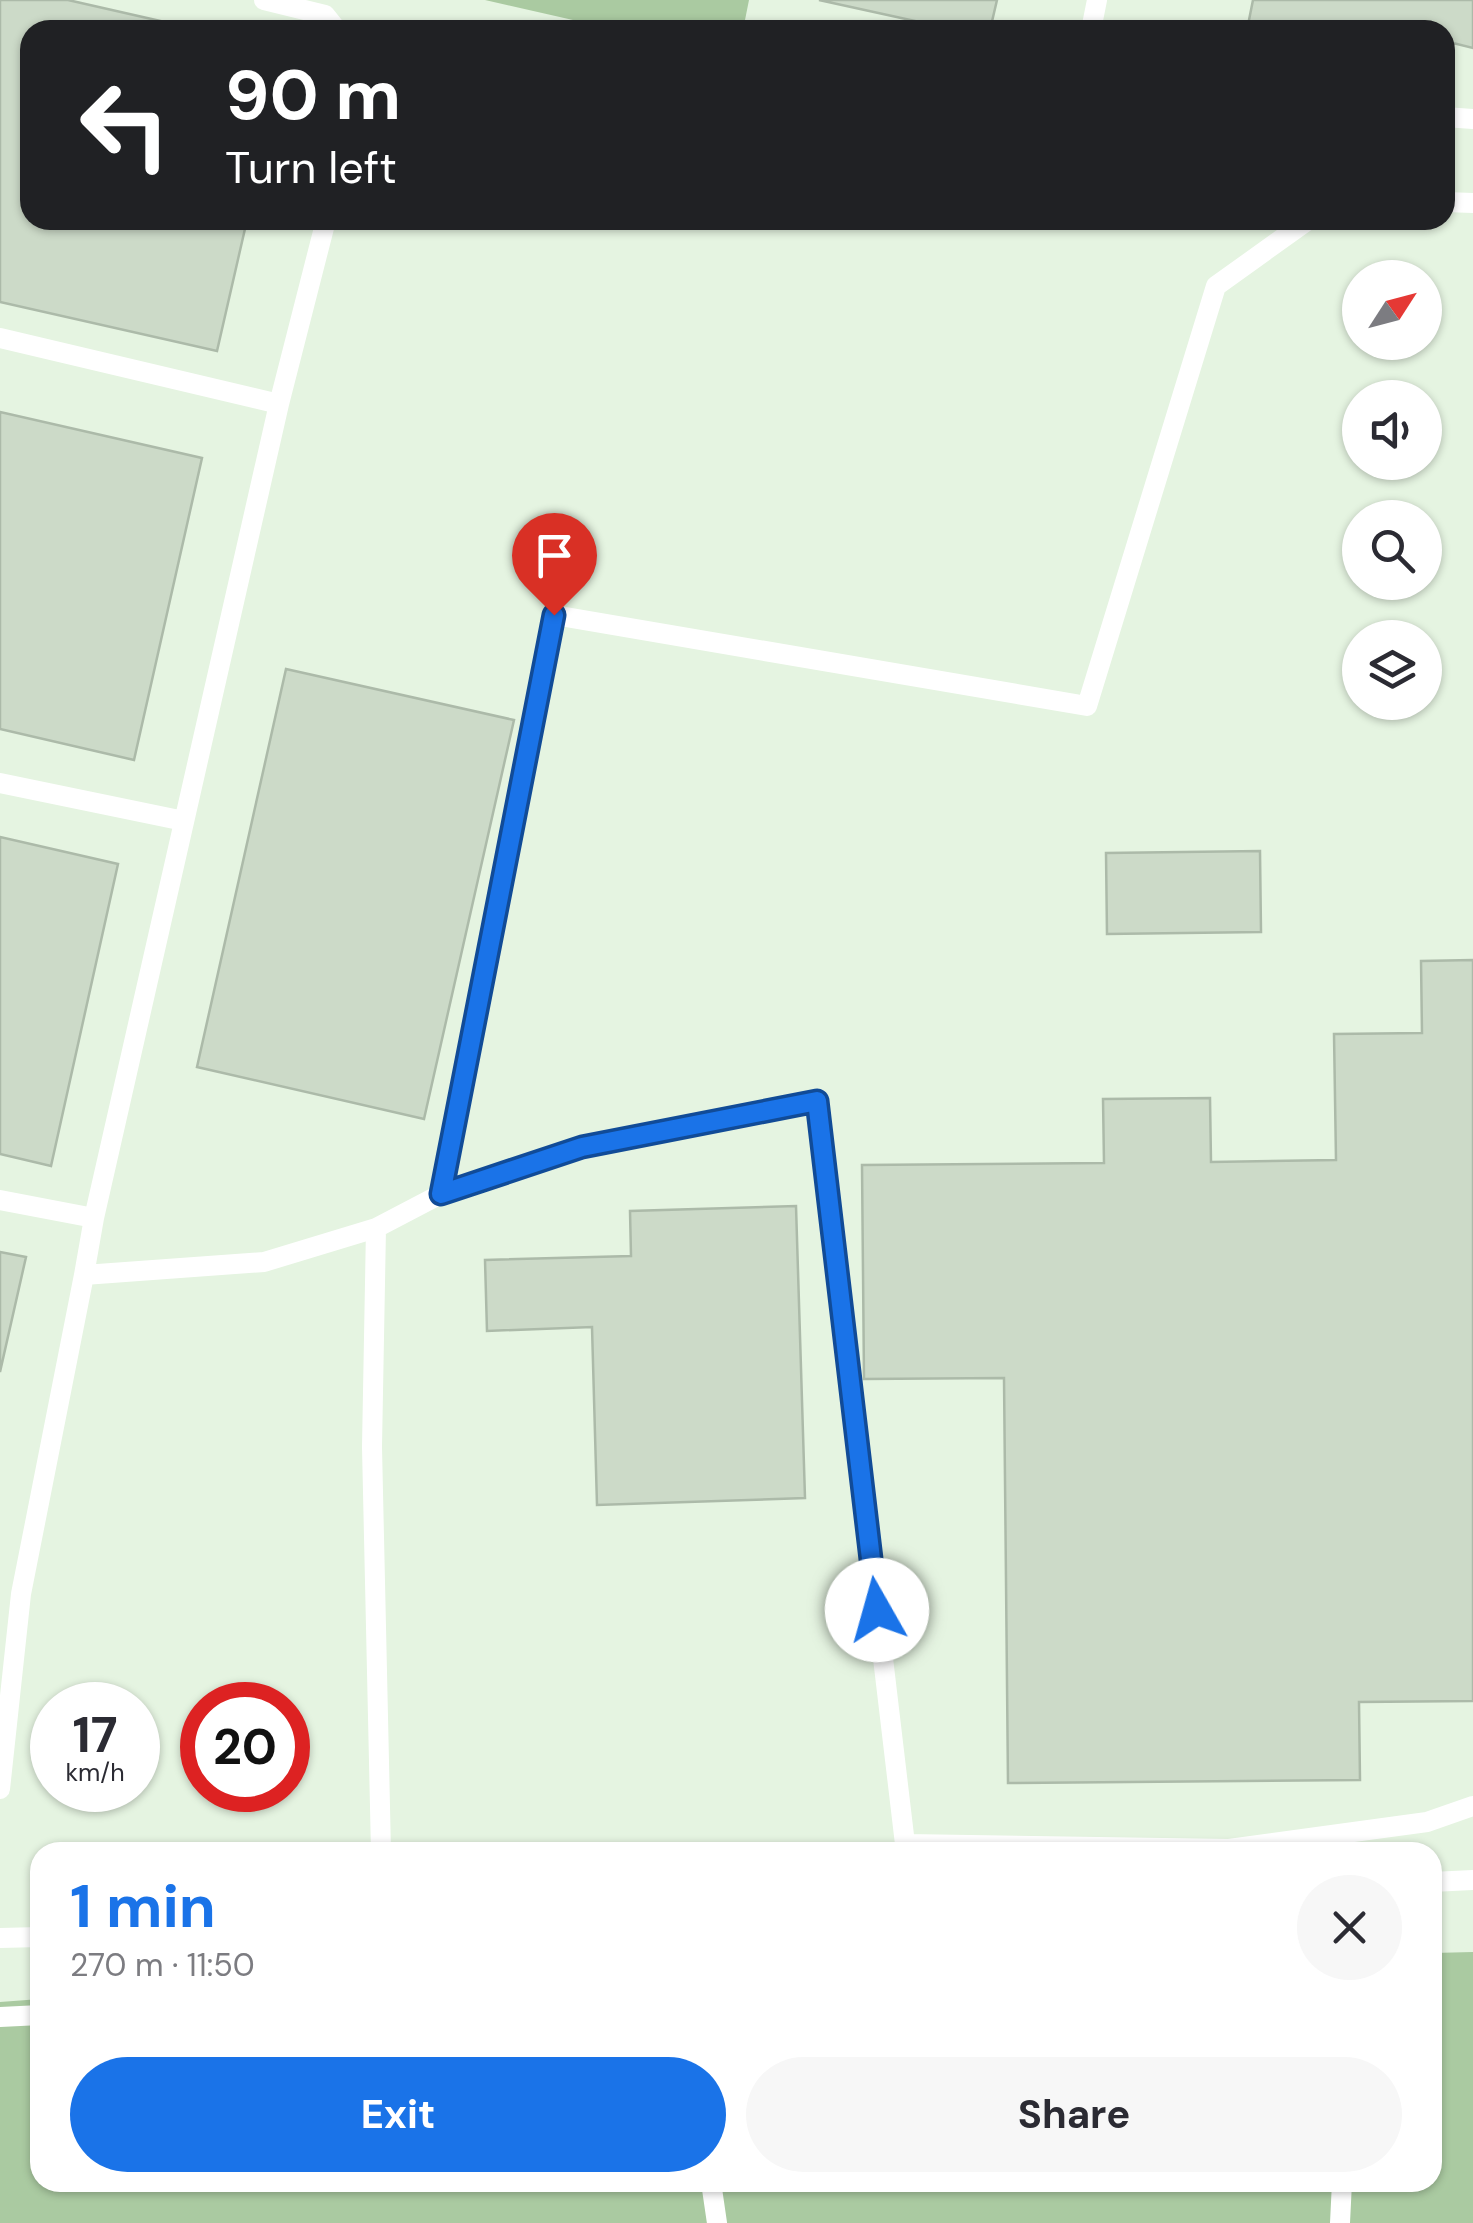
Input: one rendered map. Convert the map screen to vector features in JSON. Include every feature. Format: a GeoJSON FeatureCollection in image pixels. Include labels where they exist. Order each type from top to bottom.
{"type":"FeatureCollection","features":[{"type":"Feature","properties":{"kind":"lane"},"geometry":{"type":"LineString","coordinates":[[264,0],[326,15],[330,20]]}},
{"type":"Feature","properties":{"kind":"lane"},"geometry":{"type":"LineString","coordinates":[[0,1789],[10,1592],[279,404],[323,230]]}},
{"type":"Feature","properties":{"kind":"lane"},"geometry":{"type":"LineString","coordinates":[[441,1194],[554,615],[1087,706],[1216,286],[1294,230]]}},
{"type":"Feature","properties":{"kind":"lane"},"geometry":{"type":"LineString","coordinates":[[0,338],[279,404]]}},
{"type":"Feature","properties":{"kind":"lane"},"geometry":{"type":"LineString","coordinates":[[0,783],[184,821]]}},
{"type":"Feature","properties":{"kind":"lane"},"geometry":{"type":"LineString","coordinates":[[84,1276],[264,1262],[376,1228],[441,1194],[582,1147],[817,1101],[904,1842]]}},
{"type":"Feature","properties":{"kind":"lane"},"geometry":{"type":"LineString","coordinates":[[0,1200],[94,1218]]}},
{"type":"Feature","properties":{"kind":"lane"},"geometry":{"type":"LineString","coordinates":[[376,1228],[372,1447],[381,1842]]}},
{"type":"Feature","properties":{"kind":"lane"},"geometry":{"type":"LineString","coordinates":[[1280,1842],[1427,1822],[1473,1806]]}},
{"type":"Feature","properties":{"kind":"lane"},"geometry":{"type":"LineString","coordinates":[[1442,1882],[1473,1880]]}},
{"type":"Feature","properties":{"kind":"lane"},"geometry":{"type":"LineString","coordinates":[[0,1938],[30,1936]]}},
{"type":"Feature","properties":{"kind":"lane"},"geometry":{"type":"LineString","coordinates":[[0,2017],[30,2016]]}},
{"type":"Feature","properties":{"kind":"lane"},"geometry":{"type":"LineString","coordinates":[[713,2192],[718,2223]]}},
{"type":"Feature","properties":{"kind":"lane"},"geometry":{"type":"LineString","coordinates":[[1340,2223],[1342,2192]]}},
{"type":"Feature","properties":{"kind":"green space"},"geometry":{"type":"Polygon","coordinates":[[[485,0],[749,0],[745,20],[573,20],[485,0]]]}},
{"type":"Feature","properties":{"kind":"green space"},"geometry":{"type":"Polygon","coordinates":[[[1473,1952],[1473,2223],[0,2223],[0,2002],[30,2000],[30,2192],[1442,2192],[1442,1953],[1473,1952]]]}},
{"type":"Feature","properties":{"kind":"building"},"geometry":{"type":"Polygon","coordinates":[[[0,0],[68,0],[156,20],[20,20],[20,230],[245,230],[217,351],[0,302],[0,0]]]}},
{"type":"Feature","properties":{"kind":"building"},"geometry":{"type":"Polygon","coordinates":[[[819,0],[997,0],[992,20],[910,20],[819,0]]]}},
{"type":"Feature","properties":{"kind":"building"},"geometry":{"type":"Polygon","coordinates":[[[1253,0],[1473,0],[1473,48],[1455,44],[1455,20],[1249,20],[1253,0]]]}},
{"type":"Feature","properties":{"kind":"building"},"geometry":{"type":"Polygon","coordinates":[[[0,412],[202,458],[134,760],[0,729],[0,412]]]}},
{"type":"Feature","properties":{"kind":"building"},"geometry":{"type":"Polygon","coordinates":[[[286,669],[514,720],[424,1119],[197,1067],[286,669]]]}},
{"type":"Feature","properties":{"kind":"building"},"geometry":{"type":"Polygon","coordinates":[[[0,837],[118,864],[51,1166],[0,1154],[0,837]]]}},
{"type":"Feature","properties":{"kind":"building"},"geometry":{"type":"Polygon","coordinates":[[[1260,851],[1261,932],[1107,934],[1106,853],[1260,851]]]}},
{"type":"Feature","properties":{"kind":"building"},"geometry":{"type":"Polygon","coordinates":[[[1473,960],[1473,1701],[1359,1702],[1360,1780],[1008,1783],[1004,1378],[864,1379],[862,1165],[1104,1163],[1103,1099],[1210,1098],[1211,1162],[1336,1160],[1334,1034],[1422,1033],[1421,961],[1473,960]]]}},
{"type":"Feature","properties":{"kind":"building"},"geometry":{"type":"Polygon","coordinates":[[[796,1206],[805,1498],[597,1505],[592,1327],[487,1331],[485,1260],[631,1256],[630,1211],[796,1206]]]}},
{"type":"Feature","properties":{"kind":"building"},"geometry":{"type":"Polygon","coordinates":[[[0,1252],[26,1257],[0,1372],[0,1252]]]}},
{"type":"Feature","properties":{"kind":"route"},"geometry":{"type":"LineString","coordinates":[[554,615],[441,1194],[582,1147],[817,1101],[877,1610]]}}]}
